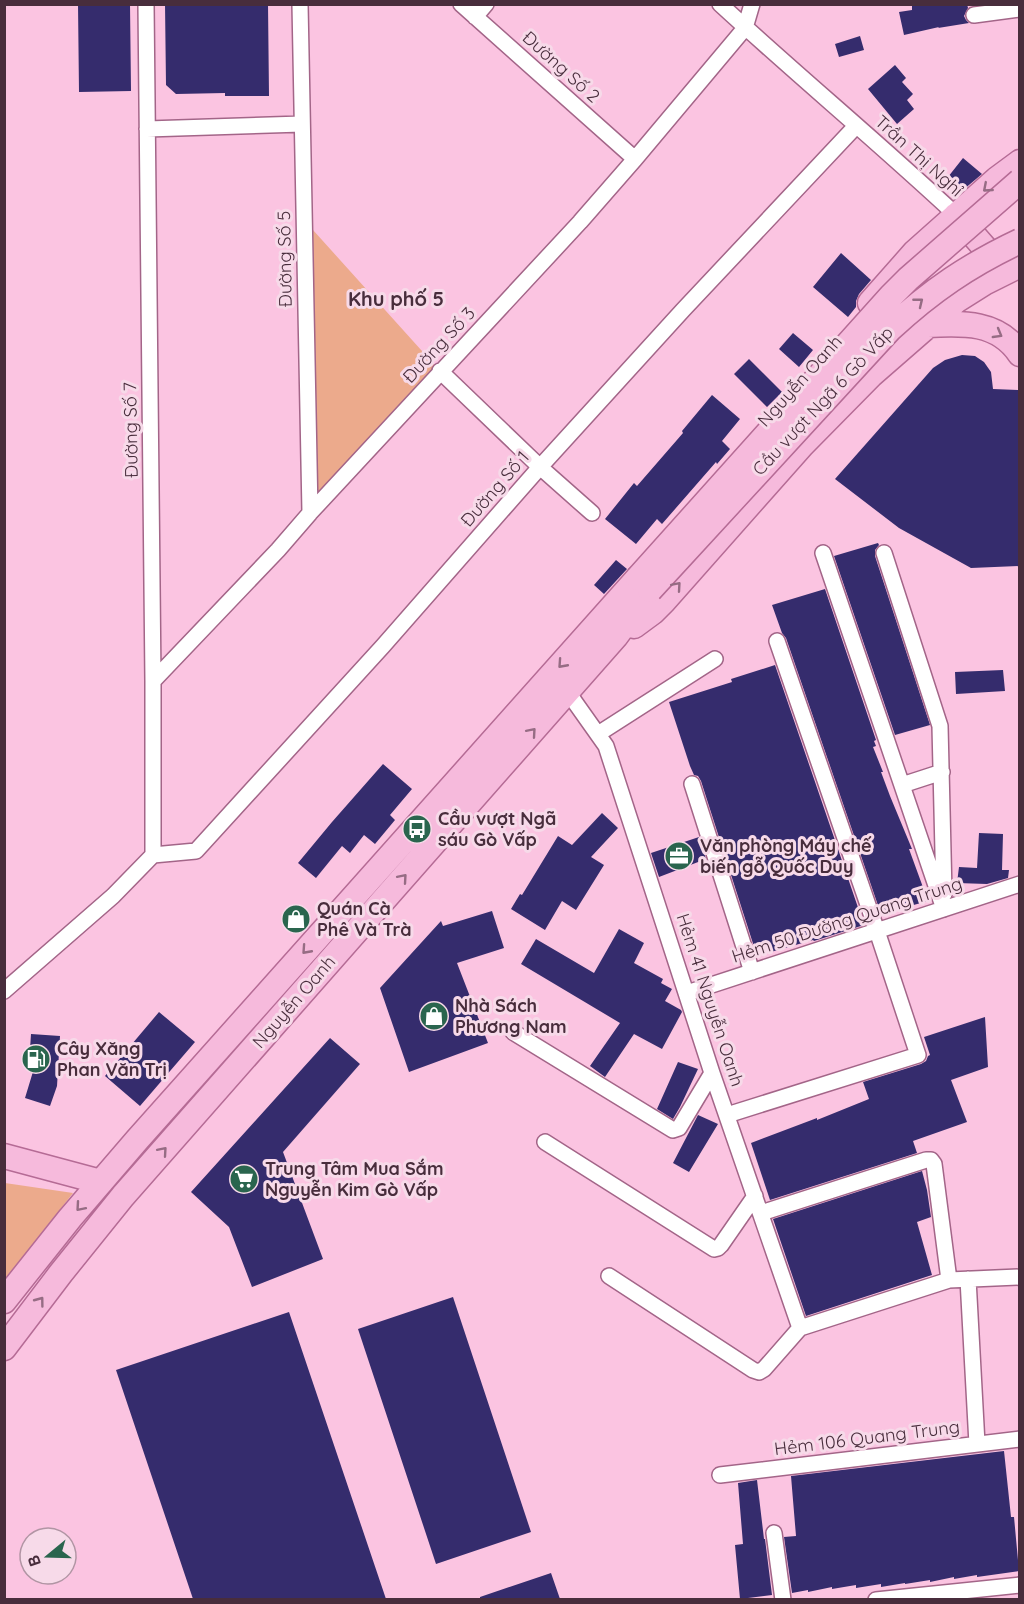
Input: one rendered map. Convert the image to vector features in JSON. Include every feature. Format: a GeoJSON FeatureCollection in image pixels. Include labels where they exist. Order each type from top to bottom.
{"type":"FeatureCollection","features":[{"type":"Feature","properties":{"kind":"main road","name":"Nguyễn Oanh"},"geometry":{"type":"LineString","coordinates":[[4,1348],[123,1196],[567,691],[608,628],[629,573],[915,252],[1020,162]]}},
{"type":"Feature","properties":{"kind":"main road","name":"Cầu vượt Ngã 6 Gò Vấp"},"geometry":{"type":"LineString","coordinates":[[644,584],[891,296],[1020,181]]}},
{"type":"Feature","properties":{"kind":"main road"},"geometry":{"type":"LineString","coordinates":[[956,215],[1012,268]]}},
{"type":"Feature","properties":{"kind":"main road","name":"Cầu vượt Ngã 6 Gò Vấp"},"geometry":{"type":"LineString","coordinates":[[644,584],[890,328],[939,286],[966,268],[1020,241]]}},
{"type":"Feature","properties":{"kind":"main road"},"geometry":{"type":"LineString","coordinates":[[915,252],[957,300]]}},
{"type":"Feature","properties":{"kind":"main road","name":"Nguyễn Oanh"},"geometry":{"type":"LineString","coordinates":[[608,628],[643,620],[663,602],[794,454],[871,375],[957,300],[1012,268]]}},
{"type":"Feature","properties":{"kind":"main road"},"geometry":{"type":"LineString","coordinates":[[927,325],[951,324],[983,327],[996,331],[1005,337],[1020,354]]}},
{"type":"Feature","properties":{"kind":"main road","name":"Nguyễn Oanh"},"geometry":{"type":"LineString","coordinates":[[4,1301],[101,1182],[608,628],[644,584]]}},
{"type":"Feature","properties":{"kind":"main road"},"geometry":{"type":"LineString","coordinates":[[4,1156],[101,1182]]}},
{"type":"Feature","properties":{"kind":"street","name":"Đường Số 7"},"geometry":{"type":"LineString","coordinates":[[146,4],[153,855]]}},
{"type":"Feature","properties":{"kind":"street","name":"Đường Số 5"},"geometry":{"type":"LineString","coordinates":[[300,4],[310,513]]}},
{"type":"Feature","properties":{"kind":"street","name":"Đường Số 2"},"geometry":{"type":"LineString","coordinates":[[461,4],[635,159]]}},
{"type":"Feature","properties":{"kind":"street"},"geometry":{"type":"LineString","coordinates":[[475,17],[486,4]]}},
{"type":"Feature","properties":{"kind":"street"},"geometry":{"type":"LineString","coordinates":[[720,4],[745,28],[752,4]]}},
{"type":"Feature","properties":{"kind":"street"},"geometry":{"type":"LineString","coordinates":[[974,15],[1020,9]]}},
{"type":"Feature","properties":{"kind":"street","name":"Trần Thị Nghỉ"},"geometry":{"type":"LineString","coordinates":[[745,28],[956,215]]}},
{"type":"Feature","properties":{"kind":"street","name":"Đường Số 3"},"geometry":{"type":"LineString","coordinates":[[153,681],[278,550],[440,371],[580,222],[745,28]]}},
{"type":"Feature","properties":{"kind":"street"},"geometry":{"type":"LineString","coordinates":[[147,129],[302,124]]}},
{"type":"Feature","properties":{"kind":"street","name":"Đường Số 1"},"geometry":{"type":"LineString","coordinates":[[153,855],[196,851],[383,646],[682,310],[856,126]]}},
{"type":"Feature","properties":{"kind":"street"},"geometry":{"type":"LineString","coordinates":[[440,371],[540,467],[592,513]]}},
{"type":"Feature","properties":{"kind":"street"},"geometry":{"type":"LineString","coordinates":[[823,553],[944,909]]}},
{"type":"Feature","properties":{"kind":"street"},"geometry":{"type":"LineString","coordinates":[[884,553],[940,726],[944,909]]}},
{"type":"Feature","properties":{"kind":"street"},"geometry":{"type":"LineString","coordinates":[[727,1115],[918,1055],[777,641]]}},
{"type":"Feature","properties":{"kind":"street"},"geometry":{"type":"LineString","coordinates":[[598,734],[715,659]]}},
{"type":"Feature","properties":{"kind":"street","name":"Hẻm 41 Nguyễn Oanh"},"geometry":{"type":"LineString","coordinates":[[567,691],[606,746],[712,1073],[800,1328]]}},
{"type":"Feature","properties":{"kind":"street"},"geometry":{"type":"LineString","coordinates":[[902,785],[942,772]]}},
{"type":"Feature","properties":{"kind":"street"},"geometry":{"type":"LineString","coordinates":[[692,784],[752,972]]}},
{"type":"Feature","properties":{"kind":"street"},"geometry":{"type":"LineString","coordinates":[[4,991],[113,896],[153,855]]}},
{"type":"Feature","properties":{"kind":"street","name":"Hẻm 50 Đường Quang Trung"},"geometry":{"type":"LineString","coordinates":[[687,993],[1020,884]]}},
{"type":"Feature","properties":{"kind":"street"},"geometry":{"type":"LineString","coordinates":[[513,1032],[673,1130],[679,1128],[712,1073]]}},
{"type":"Feature","properties":{"kind":"street"},"geometry":{"type":"LineString","coordinates":[[545,1142],[714,1249],[721,1245],[755,1196]]}},
{"type":"Feature","properties":{"kind":"street"},"geometry":{"type":"LineString","coordinates":[[761,1213],[931,1160],[934,1164],[949,1280]]}},
{"type":"Feature","properties":{"kind":"street"},"geometry":{"type":"LineString","coordinates":[[609,1276],[759,1372],[800,1328],[949,1280],[1020,1277]]}},
{"type":"Feature","properties":{"kind":"street"},"geometry":{"type":"LineString","coordinates":[[968,1279],[977,1444]]}},
{"type":"Feature","properties":{"kind":"street","name":"Hẻm 106 Quang Trung"},"geometry":{"type":"LineString","coordinates":[[720,1475],[1020,1439]]}},
{"type":"Feature","properties":{"kind":"street"},"geometry":{"type":"LineString","coordinates":[[774,1533],[783,1599]]}},
{"type":"Feature","properties":{"kind":"street"},"geometry":{"type":"LineString","coordinates":[[876,1599],[1020,1585]]}},
{"type":"Feature","properties":{"kind":"shaded area"},"geometry":{"type":"Polygon","coordinates":[[[304,220],[440,371],[310,513],[304,220]]]}},
{"type":"Feature","properties":{"kind":"shaded area"},"geometry":{"type":"Polygon","coordinates":[[[4,1183],[73,1193],[5,1280],[4,1183]]]}},
{"type":"Feature","properties":{"kind":"building"},"geometry":{"type":"Polygon","coordinates":[[[78,4],[130,4],[131,91],[79,92],[78,4]]]}},
{"type":"Feature","properties":{"kind":"building"},"geometry":{"type":"Polygon","coordinates":[[[165,4],[268,4],[269,96],[225,96],[225,93],[176,94],[166,85],[165,4]]]}},
{"type":"Feature","properties":{"kind":"building"},"geometry":{"type":"Polygon","coordinates":[[[912,4],[967,4],[968,8],[964,16],[969,23],[904,35],[899,12],[912,10],[912,4]]]}},
{"type":"Feature","properties":{"kind":"building"},"geometry":{"type":"Polygon","coordinates":[[[860,36],[864,50],[839,57],[835,44],[860,36]]]}},
{"type":"Feature","properties":{"kind":"building"},"geometry":{"type":"Polygon","coordinates":[[[895,65],[906,78],[902,82],[913,94],[907,100],[914,109],[897,124],[868,89],[895,65]]]}},
{"type":"Feature","properties":{"kind":"building"},"geometry":{"type":"Polygon","coordinates":[[[963,158],[982,174],[963,190],[948,177],[963,158]]]}},
{"type":"Feature","properties":{"kind":"building"},"geometry":{"type":"Polygon","coordinates":[[[841,253],[871,280],[859,294],[856,307],[848,317],[813,287],[841,253]]]}},
{"type":"Feature","properties":{"kind":"building"},"geometry":{"type":"Polygon","coordinates":[[[793,333],[813,350],[799,367],[779,349],[793,333]]]}},
{"type":"Feature","properties":{"kind":"building"},"geometry":{"type":"Polygon","coordinates":[[[962,355],[975,356],[984,362],[991,372],[993,389],[1019,390],[1020,566],[971,568],[899,528],[835,479],[933,368],[945,360],[962,355]]]}},
{"type":"Feature","properties":{"kind":"building"},"geometry":{"type":"Polygon","coordinates":[[[749,359],[782,392],[767,407],[734,374],[749,359]]]}},
{"type":"Feature","properties":{"kind":"building"},"geometry":{"type":"Polygon","coordinates":[[[712,395],[740,419],[722,441],[730,449],[662,524],[657,519],[636,544],[605,519],[634,483],[637,486],[683,433],[682,431],[712,395]]]}},
{"type":"Feature","properties":{"kind":"building"},"geometry":{"type":"Polygon","coordinates":[[[878,543],[875,556],[930,725],[895,735],[834,556],[878,543]]]}},
{"type":"Feature","properties":{"kind":"building"},"geometry":{"type":"Polygon","coordinates":[[[616,560],[627,569],[604,594],[594,585],[616,560]]]}},
{"type":"Feature","properties":{"kind":"building"},"geometry":{"type":"Polygon","coordinates":[[[825,589],[876,740],[874,741],[876,746],[873,747],[883,772],[881,772],[912,849],[909,849],[928,901],[881,914],[786,638],[772,605],[825,589]]]}},
{"type":"Feature","properties":{"kind":"building"},"geometry":{"type":"Polygon","coordinates":[[[775,665],[864,925],[757,956],[701,781],[698,776],[694,775],[690,766],[669,702],[732,682],[731,679],[775,665]]]}},
{"type":"Feature","properties":{"kind":"building"},"geometry":{"type":"Polygon","coordinates":[[[1003,670],[1005,691],[956,694],[955,672],[1003,670]]]}},
{"type":"Feature","properties":{"kind":"building"},"geometry":{"type":"Polygon","coordinates":[[[383,764],[412,789],[390,815],[395,820],[375,844],[364,835],[350,853],[342,846],[316,878],[298,863],[383,764]]]}},
{"type":"Feature","properties":{"kind":"building"},"geometry":{"type":"Polygon","coordinates":[[[602,813],[618,828],[591,857],[604,865],[576,910],[562,901],[545,930],[511,909],[558,836],[572,845],[602,813]]]}},
{"type":"Feature","properties":{"kind":"building"},"geometry":{"type":"Polygon","coordinates":[[[979,833],[1003,834],[1002,870],[1009,870],[1008,878],[987,884],[957,883],[959,867],[977,868],[979,833]]]}},
{"type":"Feature","properties":{"kind":"building","name":"Văn phòng Máy chế biến gỗ Quốc Duy"},"geometry":{"type":"Polygon","coordinates":[[[699,837],[706,859],[659,877],[651,853],[699,837]]]}},
{"type":"Feature","properties":{"kind":"building","name":"Nhà Sách Phương Nam"},"geometry":{"type":"Polygon","coordinates":[[[492,911],[504,948],[457,963],[488,1043],[409,1072],[380,988],[441,921],[443,926],[492,911]]]}},
{"type":"Feature","properties":{"kind":"building"},"geometry":{"type":"Polygon","coordinates":[[[619,929],[644,943],[634,963],[663,979],[661,983],[672,989],[665,1001],[682,1012],[662,1049],[634,1034],[605,1077],[590,1066],[620,1023],[521,964],[536,939],[594,973],[619,929]]]}},
{"type":"Feature","properties":{"kind":"building"},"geometry":{"type":"Polygon","coordinates":[[[159,1012],[195,1042],[140,1106],[105,1076],[159,1012]]]}},
{"type":"Feature","properties":{"kind":"building"},"geometry":{"type":"Polygon","coordinates":[[[985,1017],[988,1067],[951,1080],[967,1122],[913,1141],[917,1153],[770,1200],[751,1143],[869,1099],[863,1082],[926,1061],[930,1055],[924,1037],[985,1017]]]}},
{"type":"Feature","properties":{"kind":"building"},"geometry":{"type":"Polygon","coordinates":[[[31,1034],[60,1036],[57,1086],[50,1106],[25,1098],[35,1065],[29,1065],[31,1034]]]}},
{"type":"Feature","properties":{"kind":"building"},"geometry":{"type":"Polygon","coordinates":[[[330,1038],[360,1064],[283,1152],[323,1259],[252,1287],[229,1227],[191,1192],[330,1038]]]}},
{"type":"Feature","properties":{"kind":"building"},"geometry":{"type":"Polygon","coordinates":[[[678,1062],[698,1069],[673,1119],[657,1109],[678,1062]]]}},
{"type":"Feature","properties":{"kind":"building"},"geometry":{"type":"Polygon","coordinates":[[[698,1115],[718,1124],[689,1172],[673,1163],[698,1115]]]}},
{"type":"Feature","properties":{"kind":"building"},"geometry":{"type":"Polygon","coordinates":[[[922,1171],[931,1217],[917,1222],[932,1275],[806,1316],[773,1219],[922,1171]]]}},
{"type":"Feature","properties":{"kind":"building"},"geometry":{"type":"Polygon","coordinates":[[[453,1297],[531,1532],[436,1564],[358,1329],[453,1297]]]}},
{"type":"Feature","properties":{"kind":"building"},"geometry":{"type":"Polygon","coordinates":[[[289,1312],[386,1599],[193,1599],[116,1370],[289,1312]]]}},
{"type":"Feature","properties":{"kind":"building"},"geometry":{"type":"Polygon","coordinates":[[[1004,1451],[1019,1571],[881,1587],[881,1584],[856,1588],[856,1585],[792,1593],[784,1537],[796,1536],[791,1476],[1004,1451]]]}},
{"type":"Feature","properties":{"kind":"building"},"geometry":{"type":"Polygon","coordinates":[[[757,1480],[772,1595],[740,1599],[735,1545],[743,1544],[738,1483],[757,1480]]]}},
{"type":"Feature","properties":{"kind":"building"},"geometry":{"type":"Polygon","coordinates":[[[551,1573],[560,1599],[480,1599],[480,1597],[551,1573]]]}},
{"type":"Feature","properties":{"kind":"place","name":"Cầu vượt Ngã sáu Gò Vấp"},"geometry":{"type":"Point","coordinates":[417,829]}},
{"type":"Feature","properties":{"kind":"place","name":"Văn phòng Máy chế biến gỗ Quốc Duy"},"geometry":{"type":"Point","coordinates":[679,856]}},
{"type":"Feature","properties":{"kind":"place","name":"Quán Cà Phê Và Trà"},"geometry":{"type":"Point","coordinates":[296,919]}},
{"type":"Feature","properties":{"kind":"place","name":"Nhà Sách Phương Nam"},"geometry":{"type":"Point","coordinates":[434,1016]}},
{"type":"Feature","properties":{"kind":"place","name":"Cây Xăng Phan Văn Trị"},"geometry":{"type":"Point","coordinates":[36,1059]}},
{"type":"Feature","properties":{"kind":"place","name":"Trung Tâm Mua Sắm Nguyễn Kim Gò Vấp"},"geometry":{"type":"Point","coordinates":[244,1179]}},
{"type":"Feature","properties":{"kind":"district","name":"Khu phố 5"},"geometry":{"type":"Point","coordinates":[396,299]}}]}
